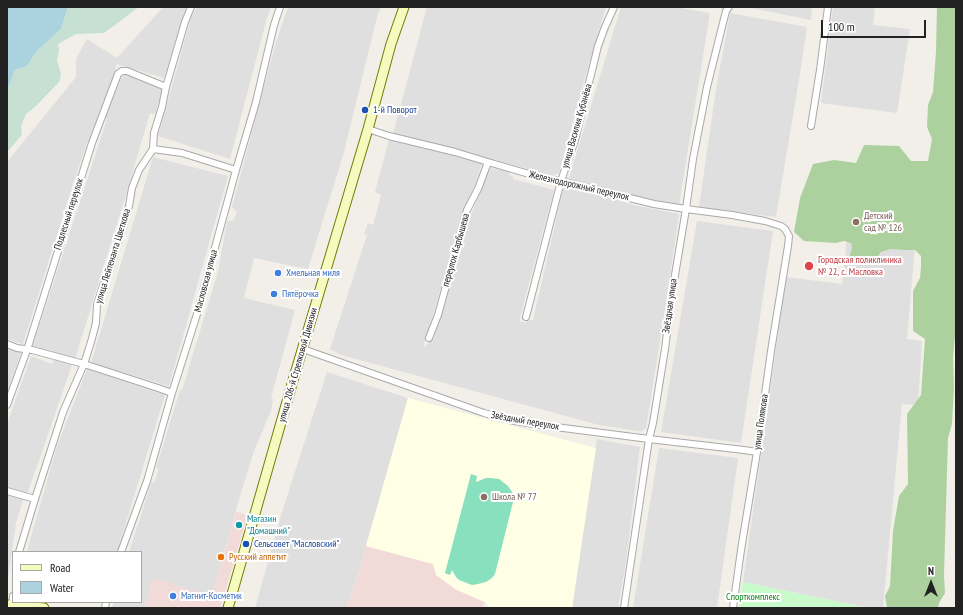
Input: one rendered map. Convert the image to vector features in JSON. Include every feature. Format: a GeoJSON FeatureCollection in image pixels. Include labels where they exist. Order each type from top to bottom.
{"type":"FeatureCollection","features":[{"type":"Feature","properties":{"kind":"main road","name":"улица 206-й Стрелковой Дивизии"},"geometry":{"type":"LineString","coordinates":[[228,608],[368,129],[391,44],[404,7]]}},
{"type":"Feature","properties":{"kind":"main road"},"geometry":{"type":"LineString","coordinates":[[16,603],[44,608]]}},
{"type":"Feature","properties":{"kind":"street","name":"улица Лейтенанта Цветкова"},"geometry":{"type":"LineString","coordinates":[[19,551],[63,412],[84,364],[91,342],[96,323],[97,305],[109,272],[129,206],[132,188],[139,170],[153,149],[154,133],[166,87],[185,22],[191,7]]}},
{"type":"Feature","properties":{"kind":"street","name":"Масловская улица"},"geometry":{"type":"LineString","coordinates":[[121,551],[147,481],[172,393],[197,314],[256,102],[274,25],[280,7]]}},
{"type":"Feature","properties":{"kind":"street","name":"улица Василия Кубанёва"},"geometry":{"type":"LineString","coordinates":[[526,317],[561,181],[575,140],[598,46],[614,7]]}},
{"type":"Feature","properties":{"kind":"street","name":"Звёздная улица"},"geometry":{"type":"LineString","coordinates":[[624,608],[693,160],[706,87],[726,11],[729,7]]}},
{"type":"Feature","properties":{"kind":"street"},"geometry":{"type":"LineString","coordinates":[[811,126],[828,7]]}},
{"type":"Feature","properties":{"kind":"street","name":"Подлесный переулок"},"geometry":{"type":"LineString","coordinates":[[7,404],[27,350],[92,143],[118,74],[127,70],[166,87]]}},
{"type":"Feature","properties":{"kind":"street","name":"Железнодорожный переулок"},"geometry":{"type":"LineString","coordinates":[[368,129],[546,179],[561,181],[654,204],[765,221],[781,226],[785,229],[789,236]]}},
{"type":"Feature","properties":{"kind":"street"},"geometry":{"type":"LineString","coordinates":[[153,149],[182,153],[236,170]]}},
{"type":"Feature","properties":{"kind":"street","name":"переулок Карбышева"},"geometry":{"type":"LineString","coordinates":[[429,338],[440,308],[467,210],[478,188],[488,162]]}},
{"type":"Feature","properties":{"kind":"street","name":"улица Полякова"},"geometry":{"type":"LineString","coordinates":[[733,608],[789,236]]}},
{"type":"Feature","properties":{"kind":"street"},"geometry":{"type":"LineString","coordinates":[[7,344],[17,348],[32,350],[84,364],[172,393]]}},
{"type":"Feature","properties":{"kind":"street","name":"Звёздный переулок"},"geometry":{"type":"LineString","coordinates":[[303,348],[484,413],[509,420],[649,440],[757,452]]}},
{"type":"Feature","properties":{"kind":"street"},"geometry":{"type":"LineString","coordinates":[[7,491],[35,499]]}},
{"type":"Feature","properties":{"kind":"shaded area"},"geometry":{"type":"Polygon","coordinates":[[[68,7],[139,7],[104,33],[76,34],[58,44],[59,50],[57,60],[61,74],[59,82],[36,106],[26,114],[21,126],[22,135],[7,152],[7,88],[15,70],[27,66],[36,52],[61,29],[68,7]]]}},
{"type":"Feature","properties":{"kind":"shaded area"},"geometry":{"type":"Polygon","coordinates":[[[163,7],[186,7],[164,78],[117,64],[115,68],[117,69],[88,141],[71,190],[23,344],[7,339],[7,162],[76,77],[76,59],[87,39],[117,58],[163,7]]]}},
{"type":"Feature","properties":{"kind":"shaded area"},"geometry":{"type":"Polygon","coordinates":[[[197,7],[271,7],[230,159],[158,136],[191,18],[197,7]]]}},
{"type":"Feature","properties":{"kind":"shaded area"},"geometry":{"type":"Polygon","coordinates":[[[288,7],[381,7],[377,17],[344,152],[308,269],[254,258],[244,298],[295,310],[271,398],[273,399],[271,411],[254,451],[212,596],[153,579],[145,608],[112,608],[114,603],[142,603],[142,551],[129,551],[152,481],[154,483],[159,469],[156,468],[180,390],[182,390],[218,272],[227,221],[233,221],[237,212],[232,207],[276,42],[288,7]]]}},
{"type":"Feature","properties":{"kind":"shaded area"},"geometry":{"type":"Polygon","coordinates":[[[427,7],[606,7],[559,173],[552,176],[482,156],[393,134],[427,7]]]}},
{"type":"Feature","properties":{"kind":"shaded area"},"geometry":{"type":"Polygon","coordinates":[[[621,7],[676,7],[710,13],[679,205],[643,198],[569,178],[621,7]]]}},
{"type":"Feature","properties":{"kind":"shaded area"},"geometry":{"type":"Polygon","coordinates":[[[746,7],[812,7],[811,20],[746,7]]]}},
{"type":"Feature","properties":{"kind":"shaded area"},"geometry":{"type":"Polygon","coordinates":[[[833,7],[875,7],[873,25],[910,29],[897,113],[821,103],[833,7]]]}},
{"type":"Feature","properties":{"kind":"shaded area"},"geometry":{"type":"Polygon","coordinates":[[[730,13],[807,27],[776,217],[699,207],[716,89],[730,13]]]}},
{"type":"Feature","properties":{"kind":"shaded area"},"geometry":{"type":"Polygon","coordinates":[[[126,74],[163,89],[155,114],[150,113],[75,359],[32,348],[107,119],[104,118],[122,77],[126,74]]]}},
{"type":"Feature","properties":{"kind":"shaded area"},"geometry":{"type":"Polygon","coordinates":[[[389,140],[482,163],[472,193],[466,204],[423,348],[434,338],[471,215],[491,168],[509,172],[509,175],[514,177],[513,179],[554,190],[519,321],[526,323],[527,320],[533,320],[564,185],[588,190],[634,205],[679,214],[646,428],[642,431],[637,431],[599,425],[341,355],[330,349],[367,235],[364,234],[368,223],[373,225],[381,195],[375,192],[389,140]]]}},
{"type":"Feature","properties":{"kind":"shaded area"},"geometry":{"type":"Polygon","coordinates":[[[153,157],[228,176],[169,386],[91,363],[153,157]]]}},
{"type":"Feature","properties":{"kind":"shaded area"},"geometry":{"type":"Polygon","coordinates":[[[697,221],[773,231],[741,443],[661,432],[697,221]]]}},
{"type":"Feature","properties":{"kind":"shaded area"},"geometry":{"type":"Polygon","coordinates":[[[847,238],[915,246],[907,339],[922,341],[918,405],[902,404],[883,608],[869,608],[743,582],[786,277],[842,284],[847,238]]]}},
{"type":"Feature","properties":{"kind":"shaded area"},"geometry":{"type":"Polygon","coordinates":[[[7,348],[21,353],[7,393],[7,348]]]}},
{"type":"Feature","properties":{"kind":"shaded area"},"geometry":{"type":"Polygon","coordinates":[[[31,356],[52,364],[54,358],[72,365],[27,494],[7,488],[7,424],[31,356]]]}},
{"type":"Feature","properties":{"kind":"shaded area"},"geometry":{"type":"Polygon","coordinates":[[[87,369],[165,395],[117,551],[27,551],[57,446],[87,369]]]}},
{"type":"Feature","properties":{"kind":"shaded area"},"geometry":{"type":"Polygon","coordinates":[[[327,372],[408,398],[360,571],[346,608],[255,608],[282,512],[327,372]]]}},
{"type":"Feature","properties":{"kind":"shaded area","name":"Школа № 77"},"geometry":{"type":"Polygon","coordinates":[[[408,398],[596,448],[572,608],[490,608],[485,602],[455,589],[436,575],[433,564],[366,546],[408,398]]]}},
{"type":"Feature","properties":{"kind":"shaded area"},"geometry":{"type":"Polygon","coordinates":[[[597,439],[640,447],[626,562],[618,608],[572,608],[597,439]]]}},
{"type":"Feature","properties":{"kind":"shaded area"},"geometry":{"type":"Polygon","coordinates":[[[659,448],[738,458],[717,608],[633,608],[659,448]]]}},
{"type":"Feature","properties":{"kind":"shaded area"},"geometry":{"type":"Polygon","coordinates":[[[7,494],[24,498],[16,523],[7,586],[7,494]]]}},
{"type":"Feature","properties":{"kind":"shaded area"},"geometry":{"type":"Polygon","coordinates":[[[236,512],[248,515],[220,608],[145,608],[153,578],[212,596],[236,512]]]}},
{"type":"Feature","properties":{"kind":"shaded area"},"geometry":{"type":"Polygon","coordinates":[[[366,546],[433,564],[455,589],[485,602],[482,608],[346,608],[360,572],[366,546]]]}},
{"type":"Feature","properties":{"kind":"green space"},"geometry":{"type":"Polygon","coordinates":[[[937,7],[956,7],[956,326],[953,357],[954,387],[952,424],[948,438],[944,575],[945,593],[939,603],[938,608],[887,608],[885,596],[890,586],[893,531],[899,496],[908,484],[907,414],[921,395],[925,339],[913,331],[913,291],[920,278],[921,256],[915,250],[890,249],[881,252],[873,263],[855,264],[849,258],[852,248],[851,243],[844,241],[836,243],[804,241],[794,232],[800,198],[813,164],[834,160],[856,163],[864,145],[899,146],[911,161],[928,161],[932,139],[927,127],[928,105],[933,92],[937,7]]]}},
{"type":"Feature","properties":{"kind":"green space"},"geometry":{"type":"Polygon","coordinates":[[[471,474],[477,476],[476,482],[486,478],[499,479],[508,486],[514,498],[495,574],[486,582],[472,585],[459,580],[452,570],[450,575],[445,573],[471,474]]]}},
{"type":"Feature","properties":{"kind":"green space","name":"Спорткомплекс"},"geometry":{"type":"Polygon","coordinates":[[[743,582],[863,607],[863,608],[739,608],[743,582]]]}},
{"type":"Feature","properties":{"kind":"water"},"geometry":{"type":"Polygon","coordinates":[[[7,7],[68,7],[61,29],[36,52],[27,66],[15,70],[8,88],[7,88],[7,7]]]}},
{"type":"Feature","properties":{"kind":"place","name":"1-й Поворот"},"geometry":{"type":"Point","coordinates":[365,110]}},
{"type":"Feature","properties":{"kind":"place","name":"Детский сад № 126"},"geometry":{"type":"Point","coordinates":[856,222]}},
{"type":"Feature","properties":{"kind":"place","name":"Городская поликлиника № 22, с. Масловка"},"geometry":{"type":"Point","coordinates":[809,266]}},
{"type":"Feature","properties":{"kind":"place","name":"Хмельная миля"},"geometry":{"type":"Point","coordinates":[278,273]}},
{"type":"Feature","properties":{"kind":"place","name":"Пятёрочка"},"geometry":{"type":"Point","coordinates":[274,294]}},
{"type":"Feature","properties":{"kind":"place","name":"Школа № 77"},"geometry":{"type":"Point","coordinates":[484,497]}},
{"type":"Feature","properties":{"kind":"place","name":"Магазин \"Домашний\""},"geometry":{"type":"Point","coordinates":[239,525]}},
{"type":"Feature","properties":{"kind":"place","name":"Сельсовет \"Масловский\""},"geometry":{"type":"Point","coordinates":[246,544]}},
{"type":"Feature","properties":{"kind":"place","name":"Русский аппетит"},"geometry":{"type":"Point","coordinates":[221,557]}},
{"type":"Feature","properties":{"kind":"place","name":"Магнит-Косметик"},"geometry":{"type":"Point","coordinates":[173,596]}}]}
